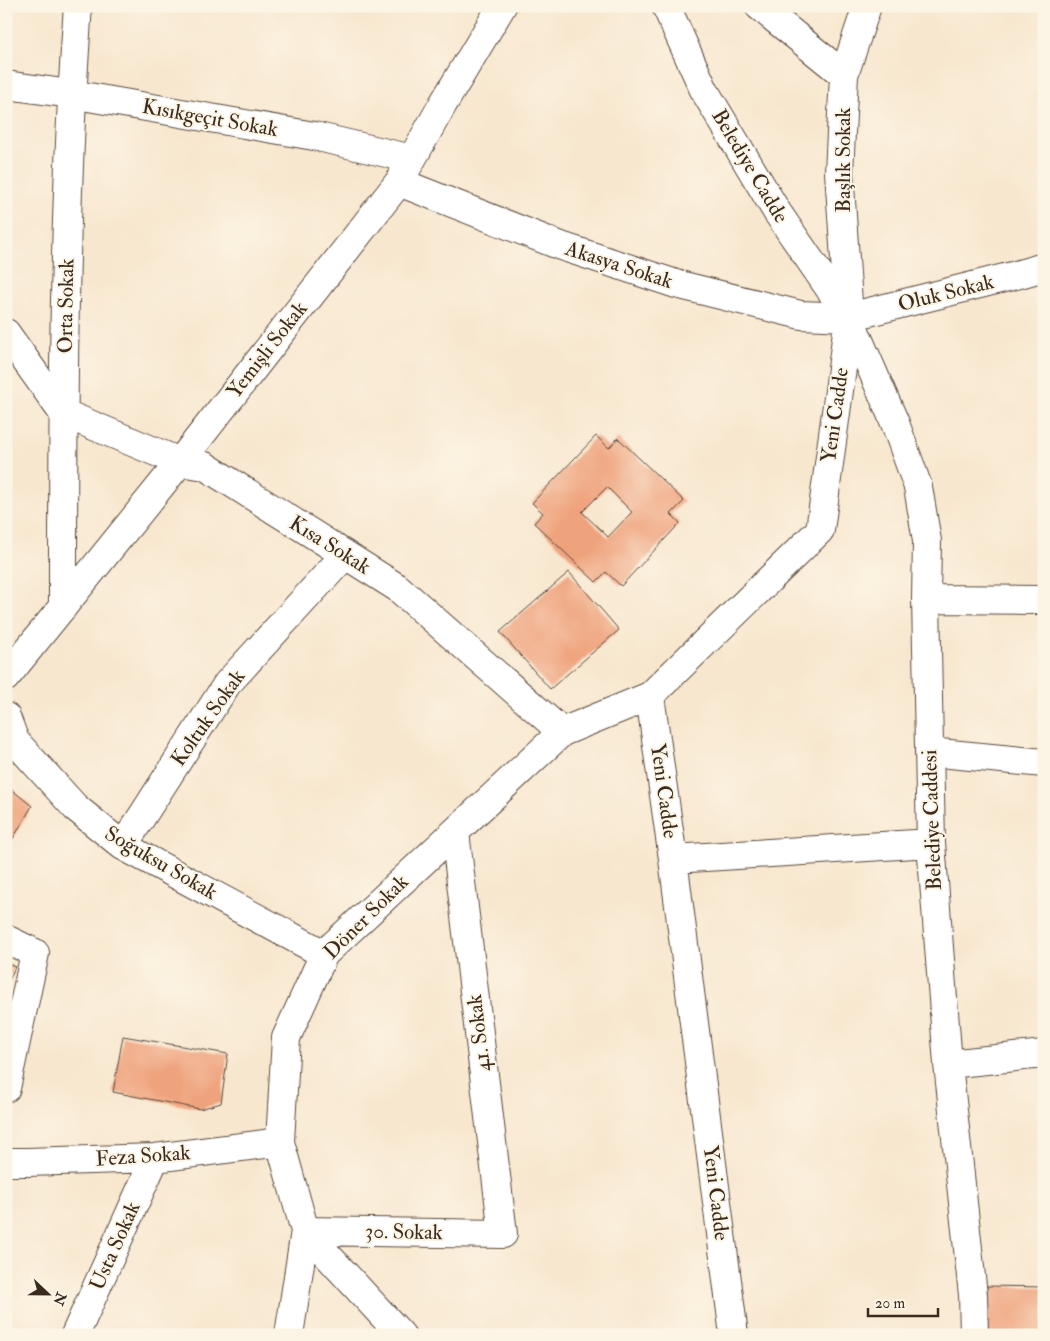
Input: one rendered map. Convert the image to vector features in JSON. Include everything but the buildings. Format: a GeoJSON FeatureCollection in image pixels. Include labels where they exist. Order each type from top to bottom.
{"type":"FeatureCollection","features":[{"type":"Feature","properties":{"kind":"street","name":"Orta Sokak"},"geometry":{"type":"LineString","coordinates":[[63,607],[63,413],[71,94],[78,6]]}},
{"type":"Feature","properties":{"kind":"street","name":"Yemişli Sokak"},"geometry":{"type":"LineString","coordinates":[[6,677],[180,462],[405,170],[502,6]]}},
{"type":"Feature","properties":{"kind":"street","name":"Belediye Cadde"},"geometry":{"type":"LineString","coordinates":[[666,6],[704,90],[777,212],[849,318]]}},
{"type":"Feature","properties":{"kind":"street"},"geometry":{"type":"LineString","coordinates":[[759,6],[844,75]]}},
{"type":"Feature","properties":{"kind":"street","name":"Başlık Sokak"},"geometry":{"type":"LineString","coordinates":[[849,318],[839,172],[844,75],[867,6]]}},
{"type":"Feature","properties":{"kind":"street","name":"Kısıkgeçit Sokak"},"geometry":{"type":"LineString","coordinates":[[6,85],[71,94],[314,136],[405,170]]}},
{"type":"Feature","properties":{"kind":"street","name":"Akasya Sokak"},"geometry":{"type":"LineString","coordinates":[[405,170],[561,246],[676,284],[802,314],[849,318]]}},
{"type":"Feature","properties":{"kind":"street","name":"Oluk Sokak"},"geometry":{"type":"LineString","coordinates":[[849,318],[1044,267]]}},
{"type":"Feature","properties":{"kind":"street","name":"Belediye Caddesi"},"geometry":{"type":"LineString","coordinates":[[849,318],[895,424],[918,487],[927,542],[926,599],[931,844],[948,1064],[973,1295],[974,1335]]}},
{"type":"Feature","properties":{"kind":"street","name":"Yeni Cadde"},"geometry":{"type":"LineString","coordinates":[[734,1335],[650,696],[820,530],[849,318]]}},
{"type":"Feature","properties":{"kind":"street"},"geometry":{"type":"LineString","coordinates":[[6,333],[63,413]]}},
{"type":"Feature","properties":{"kind":"street","name":"Kısa Sokak"},"geometry":{"type":"LineString","coordinates":[[63,413],[180,462],[205,466],[398,588],[562,732]]}},
{"type":"Feature","properties":{"kind":"street","name":"Koltuk Sokak"},"geometry":{"type":"LineString","coordinates":[[123,846],[227,684],[345,555]]}},
{"type":"Feature","properties":{"kind":"street"},"geometry":{"type":"LineString","coordinates":[[926,599],[1044,600]]}},
{"type":"Feature","properties":{"kind":"street","name":"Döner Sokak"},"geometry":{"type":"LineString","coordinates":[[401,1335],[305,1231],[280,1142],[286,1038],[324,954],[562,732],[650,696]]}},
{"type":"Feature","properties":{"kind":"street","name":"Soğuksu Sokak"},"geometry":{"type":"LineString","coordinates":[[6,717],[16,741],[75,807],[123,846],[324,954]]}},
{"type":"Feature","properties":{"kind":"street"},"geometry":{"type":"LineString","coordinates":[[929,752],[1044,763]]}},
{"type":"Feature","properties":{"kind":"street","name":"41. Sokak"},"geometry":{"type":"LineString","coordinates":[[455,832],[503,1234]]}},
{"type":"Feature","properties":{"kind":"street"},"geometry":{"type":"LineString","coordinates":[[673,860],[931,844]]}},
{"type":"Feature","properties":{"kind":"street"},"geometry":{"type":"LineString","coordinates":[[6,939],[35,953],[6,1088]]}},
{"type":"Feature","properties":{"kind":"street"},"geometry":{"type":"LineString","coordinates":[[948,1064],[1044,1054]]}},
{"type":"Feature","properties":{"kind":"street","name":"Feza Sokak"},"geometry":{"type":"LineString","coordinates":[[6,1162],[155,1158],[280,1142]]}},
{"type":"Feature","properties":{"kind":"street","name":"Usta Sokak"},"geometry":{"type":"LineString","coordinates":[[75,1335],[155,1158]]}},
{"type":"Feature","properties":{"kind":"street"},"geometry":{"type":"LineString","coordinates":[[289,1335],[305,1231]]}},
{"type":"Feature","properties":{"kind":"street","name":"30. Sokak"},"geometry":{"type":"LineString","coordinates":[[305,1231],[503,1234]]}}]}
